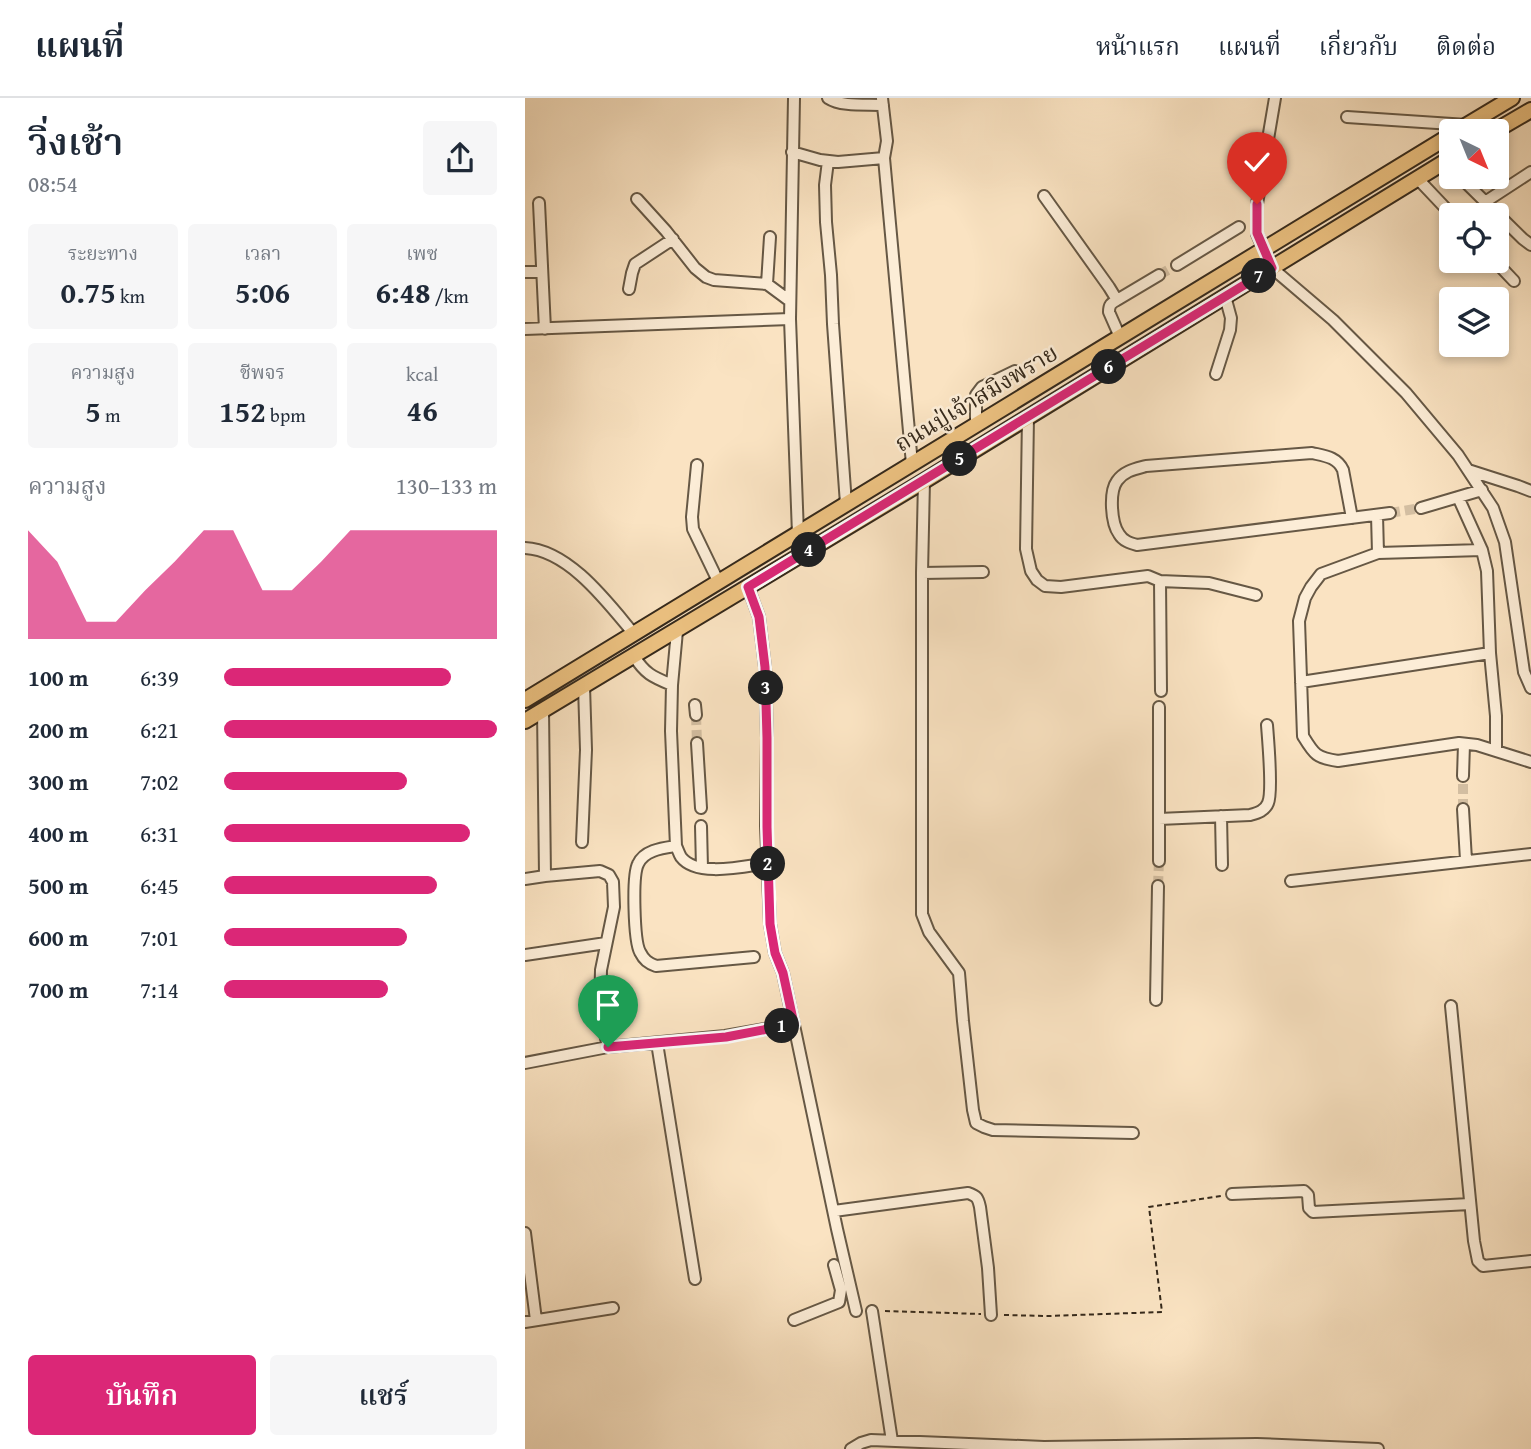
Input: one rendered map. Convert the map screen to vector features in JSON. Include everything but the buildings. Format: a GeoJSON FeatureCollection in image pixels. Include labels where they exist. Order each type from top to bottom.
{"type":"FeatureCollection","features":[{"type":"Feature","properties":{"kind":"main road"},"geometry":{"type":"LineString","coordinates":[[1477,119],[1512,98]]}},
{"type":"Feature","properties":{"kind":"main road"},"geometry":{"type":"LineString","coordinates":[[1509,123],[1531,110]]}},
{"type":"Feature","properties":{"kind":"main road","name":"ถนนปู่เจ้าสมิงพราย"},"geometry":{"type":"LineString","coordinates":[[525,700],[1439,142]]}},
{"type":"Feature","properties":{"kind":"main road","name":"ถนนปู่เจ้าสมิงพราย"},"geometry":{"type":"LineString","coordinates":[[525,721],[1439,167]]}},
{"type":"Feature","properties":{"kind":"main road"},"geometry":{"type":"LineString","coordinates":[[739,571],[748,587]]}},
{"type":"Feature","properties":{"kind":"main road"},"geometry":{"type":"LineString","coordinates":[[569,674],[582,687]]}},
{"type":"Feature","properties":{"kind":"street"},"geometry":{"type":"LineString","coordinates":[[794,98],[790,318],[798,534]]}},
{"type":"Feature","properties":{"kind":"street"},"geometry":{"type":"LineString","coordinates":[[828,98],[834,102],[846,103],[882,102],[887,141],[884,158],[912,464]]}},
{"type":"Feature","properties":{"kind":"street"},"geometry":{"type":"LineString","coordinates":[[1275,98],[1257,204],[1257,233],[1264,250],[1272,268],[1333,320],[1406,393],[1458,455],[1493,508],[1506,542],[1522,663],[1531,688]]}},
{"type":"Feature","properties":{"kind":"street"},"geometry":{"type":"LineString","coordinates":[[1347,117],[1439,126]]}},
{"type":"Feature","properties":{"kind":"street"},"geometry":{"type":"LineString","coordinates":[[792,152],[838,162],[884,158]]}},
{"type":"Feature","properties":{"kind":"street"},"geometry":{"type":"LineString","coordinates":[[828,161],[825,184],[826,222],[846,505]]}},
{"type":"Feature","properties":{"kind":"street"},"geometry":{"type":"LineString","coordinates":[[1485,202],[1531,172]]}},
{"type":"Feature","properties":{"kind":"street"},"geometry":{"type":"LineString","coordinates":[[1417,178],[1441,203]]}},
{"type":"Feature","properties":{"kind":"street"},"geometry":{"type":"LineString","coordinates":[[1472,189],[1531,245]]}},
{"type":"Feature","properties":{"kind":"street"},"geometry":{"type":"LineString","coordinates":[[1044,196],[1117,300]]}},
{"type":"Feature","properties":{"kind":"street"},"geometry":{"type":"LineString","coordinates":[[637,199],[695,268],[706,277],[767,284],[790,301]]}},
{"type":"Feature","properties":{"kind":"street"},"geometry":{"type":"LineString","coordinates":[[539,203],[545,329]]}},
{"type":"Feature","properties":{"kind":"street"},"geometry":{"type":"LineString","coordinates":[[1177,265],[1239,227]]}},
{"type":"Feature","properties":{"kind":"street"},"geometry":{"type":"LineString","coordinates":[[767,284],[770,237]]}},
{"type":"Feature","properties":{"kind":"street"},"geometry":{"type":"LineString","coordinates":[[629,289],[635,264],[673,239]]}},
{"type":"Feature","properties":{"kind":"street"},"geometry":{"type":"LineString","coordinates":[[525,272],[542,272]]}},
{"type":"Feature","properties":{"kind":"street"},"geometry":{"type":"LineString","coordinates":[[1506,273],[1514,281]]}},
{"type":"Feature","properties":{"kind":"street"},"geometry":{"type":"LineString","coordinates":[[1121,337],[1109,312],[1111,303],[1159,275]]}},
{"type":"Feature","properties":{"kind":"street"},"geometry":{"type":"LineString","coordinates":[[1216,374],[1230,330],[1231,318],[1225,296]]}},
{"type":"Feature","properties":{"kind":"street"},"geometry":{"type":"LineString","coordinates":[[525,330],[790,318]]}},
{"type":"Feature","properties":{"kind":"street"},"geometry":{"type":"LineString","coordinates":[[977,424],[976,395],[982,387],[1014,371]]}},
{"type":"Feature","properties":{"kind":"street"},"geometry":{"type":"LineString","coordinates":[[1028,416],[1027,549],[1031,571],[1037,580],[1045,586],[1061,587],[1148,576],[1160,582],[1209,583],[1256,595]]}},
{"type":"Feature","properties":{"kind":"street"},"geometry":{"type":"LineString","coordinates":[[1352,518],[1340,463],[1331,457],[1312,453],[1146,466],[1127,472],[1117,480],[1111,492],[1115,525],[1119,535],[1128,543],[1137,545],[1377,515],[1390,513]]}},
{"type":"Feature","properties":{"kind":"street"},"geometry":{"type":"LineString","coordinates":[[697,465],[693,530],[719,583]]}},
{"type":"Feature","properties":{"kind":"street"},"geometry":{"type":"LineString","coordinates":[[1468,470],[1531,491]]}},
{"type":"Feature","properties":{"kind":"street"},"geometry":{"type":"LineString","coordinates":[[924,481],[922,914],[929,932],[959,973],[976,1123],[993,1130],[1133,1133]]}},
{"type":"Feature","properties":{"kind":"street"},"geometry":{"type":"LineString","coordinates":[[1421,508],[1482,490]]}},
{"type":"Feature","properties":{"kind":"street"},"geometry":{"type":"LineString","coordinates":[[1458,497],[1482,550],[1487,571],[1496,751]]}},
{"type":"Feature","properties":{"kind":"street"},"geometry":{"type":"LineString","coordinates":[[1377,515],[1378,553]]}},
{"type":"Feature","properties":{"kind":"street"},"geometry":{"type":"LineString","coordinates":[[525,548],[562,561],[599,593],[634,634]]}},
{"type":"Feature","properties":{"kind":"street"},"geometry":{"type":"LineString","coordinates":[[1482,550],[1378,553],[1321,573],[1305,598],[1299,621],[1303,736],[1313,752],[1322,759],[1338,761],[1464,744],[1478,745],[1531,762]]}},
{"type":"Feature","properties":{"kind":"street"},"geometry":{"type":"LineString","coordinates":[[922,573],[983,572]]}},
{"type":"Feature","properties":{"kind":"street"},"geometry":{"type":"LineString","coordinates":[[1160,582],[1161,691]]}},
{"type":"Feature","properties":{"kind":"street"},"geometry":{"type":"LineString","coordinates":[[748,587],[759,617],[765,667],[770,924],[834,1211],[850,1305]]}},
{"type":"Feature","properties":{"kind":"street"},"geometry":{"type":"LineString","coordinates":[[677,631],[671,732],[676,846],[681,857],[691,865],[708,870],[768,863]]}},
{"type":"Feature","properties":{"kind":"street"},"geometry":{"type":"LineString","coordinates":[[1301,682],[1490,653]]}},
{"type":"Feature","properties":{"kind":"street"},"geometry":{"type":"LineString","coordinates":[[634,656],[642,669],[652,677],[672,685]]}},
{"type":"Feature","properties":{"kind":"street"},"geometry":{"type":"LineString","coordinates":[[582,687],[586,750],[582,842]]}},
{"type":"Feature","properties":{"kind":"street"},"geometry":{"type":"LineString","coordinates":[[1159,861],[1160,707]]}},
{"type":"Feature","properties":{"kind":"street"},"geometry":{"type":"LineString","coordinates":[[543,710],[545,876]]}},
{"type":"Feature","properties":{"kind":"street"},"geometry":{"type":"LineString","coordinates":[[1159,819],[1250,815],[1261,812],[1268,803],[1270,791],[1267,725]]}},
{"type":"Feature","properties":{"kind":"street"},"geometry":{"type":"LineString","coordinates":[[697,743],[701,808]]}},
{"type":"Feature","properties":{"kind":"street"},"geometry":{"type":"LineString","coordinates":[[1463,776],[1464,744]]}},
{"type":"Feature","properties":{"kind":"street"},"geometry":{"type":"LineString","coordinates":[[1463,809],[1467,860]]}},
{"type":"Feature","properties":{"kind":"street"},"geometry":{"type":"LineString","coordinates":[[1221,816],[1222,865]]}},
{"type":"Feature","properties":{"kind":"street"},"geometry":{"type":"LineString","coordinates":[[701,826],[702,868]]}},
{"type":"Feature","properties":{"kind":"street"},"geometry":{"type":"LineString","coordinates":[[676,846],[647,853],[638,864],[635,885],[636,942],[647,962],[656,966],[754,957]]}},
{"type":"Feature","properties":{"kind":"street"},"geometry":{"type":"LineString","coordinates":[[1291,881],[1531,854]]}},
{"type":"Feature","properties":{"kind":"street"},"geometry":{"type":"LineString","coordinates":[[525,878],[600,872],[609,875],[613,882],[614,907],[600,970],[600,1012],[608,1047]]}},
{"type":"Feature","properties":{"kind":"street"},"geometry":{"type":"LineString","coordinates":[[1156,1000],[1157,886]]}},
{"type":"Feature","properties":{"kind":"street"},"geometry":{"type":"LineString","coordinates":[[525,955],[606,943]]}},
{"type":"Feature","properties":{"kind":"street"},"geometry":{"type":"LineString","coordinates":[[1451,1006],[1474,1241],[1479,1263],[1483,1266],[1531,1261]]}},
{"type":"Feature","properties":{"kind":"street"},"geometry":{"type":"LineString","coordinates":[[525,1063],[608,1047],[726,1037],[794,1024]]}},
{"type":"Feature","properties":{"kind":"street"},"geometry":{"type":"LineString","coordinates":[[657,1043],[695,1279]]}},
{"type":"Feature","properties":{"kind":"street"},"geometry":{"type":"LineString","coordinates":[[1232,1195],[1304,1191],[1308,1195],[1311,1212],[1471,1204]]}},
{"type":"Feature","properties":{"kind":"street"},"geometry":{"type":"LineString","coordinates":[[834,1211],[974,1195],[978,1198],[980,1207],[991,1315]]}},
{"type":"Feature","properties":{"kind":"street"},"geometry":{"type":"LineString","coordinates":[[525,1233],[531,1321],[613,1308]]}},
{"type":"Feature","properties":{"kind":"street"},"geometry":{"type":"LineString","coordinates":[[834,1265],[841,1290],[850,1305]]}},
{"type":"Feature","properties":{"kind":"street"},"geometry":{"type":"LineString","coordinates":[[794,1320],[850,1305]]}},
{"type":"Feature","properties":{"kind":"street"},"geometry":{"type":"LineString","coordinates":[[872,1311],[892,1441]]}},
{"type":"Feature","properties":{"kind":"street"},"geometry":{"type":"LineString","coordinates":[[851,1449],[871,1440],[1044,1448],[1257,1444],[1378,1449]]}},
{"type":"Feature","properties":{"kind":"path"},"geometry":{"type":"LineString","coordinates":[[872,1311],[1048,1317],[1162,1312],[1149,1207],[1232,1195]]}},
{"type":"Feature","properties":{"kind":"tunnel"},"geometry":{"type":"LineString","coordinates":[[1159,275],[1177,265]]}},
{"type":"Feature","properties":{"kind":"tunnel"},"geometry":{"type":"LineString","coordinates":[[1390,513],[1421,508]]}},
{"type":"Feature","properties":{"kind":"tunnel"},"geometry":{"type":"LineString","coordinates":[[696,715],[697,743]]}},
{"type":"Feature","properties":{"kind":"tunnel"},"geometry":{"type":"LineString","coordinates":[[1463,776],[1463,809]]}},
{"type":"Feature","properties":{"kind":"tunnel"},"geometry":{"type":"LineString","coordinates":[[1158,886],[1159,861]]}},
{"type":"Feature","properties":{"kind":"route"},"geometry":{"type":"LineString","coordinates":[[608,1047],[726,1037],[794,1024],[770,924],[765,667],[759,617],[748,587],[1272,268],[1257,233],[1257,204]]}}]}
